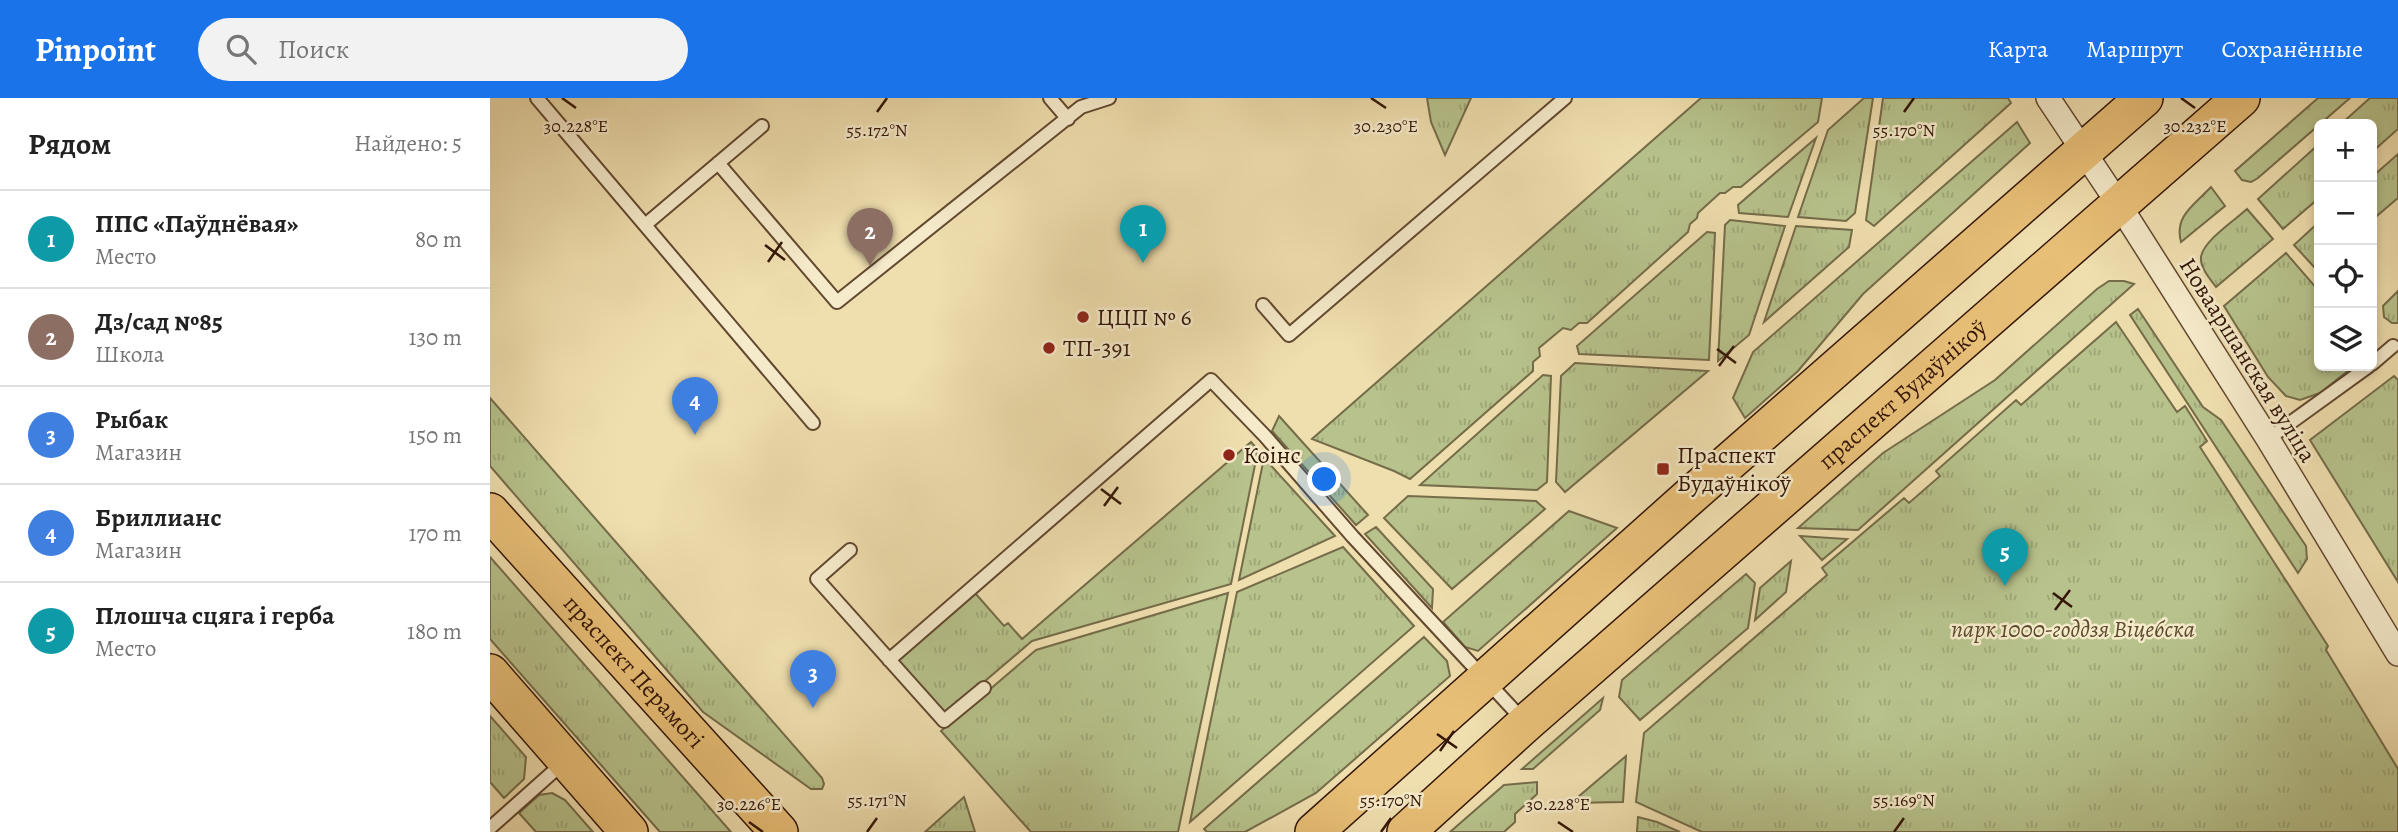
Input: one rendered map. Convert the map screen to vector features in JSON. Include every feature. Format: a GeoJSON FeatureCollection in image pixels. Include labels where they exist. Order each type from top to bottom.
{"type":"FeatureCollection","features":[{"type":"Feature","properties":{"kind":"main road"},"geometry":{"type":"LineString","coordinates":[[1314,832],[2144,98]]}},
{"type":"Feature","properties":{"kind":"main road","name":"праспект Будаўнікоў"},"geometry":{"type":"LineString","coordinates":[[1406,832],[1526,723],[2241,98]]}},
{"type":"Feature","properties":{"kind":"main road","name":"праспект Перамогі"},"geometry":{"type":"LineString","coordinates":[[496,521],[779,832]]}},
{"type":"Feature","properties":{"kind":"main road"},"geometry":{"type":"LineString","coordinates":[[490,673],[629,832]]}},
{"type":"Feature","properties":{"kind":"street","name":"Новааршанская вуліца"},"geometry":{"type":"LineString","coordinates":[[2048,98],[2268,439],[2398,654]]}},
{"type":"Feature","properties":{"kind":"lane"},"geometry":{"type":"LineString","coordinates":[[537,98],[813,423]]}},
{"type":"Feature","properties":{"kind":"lane"},"geometry":{"type":"LineString","coordinates":[[1050,98],[1068,118]]}},
{"type":"Feature","properties":{"kind":"lane"},"geometry":{"type":"LineString","coordinates":[[718,163],[837,303],[1081,107],[1109,98]]}},
{"type":"Feature","properties":{"kind":"lane"},"geometry":{"type":"LineString","coordinates":[[1263,305],[1289,335],[1565,98]]}},
{"type":"Feature","properties":{"kind":"lane"},"geometry":{"type":"LineString","coordinates":[[645,225],[761,126]]}},
{"type":"Feature","properties":{"kind":"lane"},"geometry":{"type":"LineString","coordinates":[[2377,359],[2393,346]]}},
{"type":"Feature","properties":{"kind":"lane"},"geometry":{"type":"LineString","coordinates":[[2268,439],[2362,371]]}},
{"type":"Feature","properties":{"kind":"lane"},"geometry":{"type":"LineString","coordinates":[[889,660],[1211,380],[1526,723]]}},
{"type":"Feature","properties":{"kind":"lane"},"geometry":{"type":"LineString","coordinates":[[850,550],[817,579],[944,722],[984,688]]}},
{"type":"Feature","properties":{"kind":"lane"},"geometry":{"type":"LineString","coordinates":[[490,828],[566,760]]}},
{"type":"Feature","properties":{"kind":"green space"},"geometry":{"type":"Polygon","coordinates":[[[1427,98],[1471,98],[1445,155],[1431,122],[1427,98]]]}},
{"type":"Feature","properties":{"kind":"green space"},"geometry":{"type":"Polygon","coordinates":[[[1701,98],[1822,98],[1818,122],[1741,187],[1733,187],[1720,193],[1698,213],[1688,232],[1587,323],[1579,323],[1571,330],[1563,328],[1539,348],[1540,356],[1533,362],[1533,371],[1410,479],[1312,439],[1701,98]]]}},
{"type":"Feature","properties":{"kind":"green space"},"geometry":{"type":"Polygon","coordinates":[[[1864,98],[1873,98],[1855,213],[1846,221],[1798,217],[1828,130],[1864,98]]]}},
{"type":"Feature","properties":{"kind":"green space"},"geometry":{"type":"Polygon","coordinates":[[[1883,98],[2008,98],[2011,103],[1874,226],[1866,220],[1883,98]]]}},
{"type":"Feature","properties":{"kind":"green space"},"geometry":{"type":"Polygon","coordinates":[[[2318,98],[2350,98],[2326,119],[2314,119],[2314,129],[2258,178],[2251,182],[2242,180],[2235,171],[2318,98]]]}},
{"type":"Feature","properties":{"kind":"green space"},"geometry":{"type":"Polygon","coordinates":[[[2370,98],[2398,98],[2398,129],[2377,148],[2377,119],[2347,119],[2370,98]]]}},
{"type":"Feature","properties":{"kind":"green space"},"geometry":{"type":"Polygon","coordinates":[[[2017,122],[2030,143],[1863,294],[1798,371],[1745,418],[1733,398],[1753,352],[2017,122]]]}},
{"type":"Feature","properties":{"kind":"green space"},"geometry":{"type":"Polygon","coordinates":[[[1816,138],[1788,217],[1739,213],[1738,205],[1816,138]]]}},
{"type":"Feature","properties":{"kind":"green space"},"geometry":{"type":"Polygon","coordinates":[[[2314,149],[2314,202],[2283,229],[2258,199],[2314,149]]]}},
{"type":"Feature","properties":{"kind":"green space"},"geometry":{"type":"Polygon","coordinates":[[[2398,154],[2398,198],[2377,216],[2377,182],[2377,173],[2398,154]]]}},
{"type":"Feature","properties":{"kind":"green space"},"geometry":{"type":"Polygon","coordinates":[[[2211,187],[2225,206],[2181,242],[2180,225],[2183,218],[2211,187]]]}},
{"type":"Feature","properties":{"kind":"green space"},"geometry":{"type":"Polygon","coordinates":[[[2247,209],[2273,239],[2216,287],[2202,265],[2203,251],[2213,238],[2247,209]]]}},
{"type":"Feature","properties":{"kind":"green space"},"geometry":{"type":"Polygon","coordinates":[[[1730,220],[1785,226],[1749,335],[1718,361],[1725,225],[1730,220]]]}},
{"type":"Feature","properties":{"kind":"green space"},"geometry":{"type":"Polygon","coordinates":[[[1796,226],[1852,230],[1849,247],[1764,322],[1796,226]]]}},
{"type":"Feature","properties":{"kind":"green space"},"geometry":{"type":"Polygon","coordinates":[[[2314,227],[2314,267],[2294,245],[2314,227]]]}},
{"type":"Feature","properties":{"kind":"green space"},"geometry":{"type":"Polygon","coordinates":[[[1707,232],[1715,233],[1709,360],[1579,354],[1577,346],[1707,232]]]}},
{"type":"Feature","properties":{"kind":"green space"},"geometry":{"type":"Polygon","coordinates":[[[2286,253],[2314,285],[2314,371],[2348,371],[2320,393],[2300,400],[2286,396],[2268,377],[2224,306],[2286,253]]]}},
{"type":"Feature","properties":{"kind":"green space"},"geometry":{"type":"Polygon","coordinates":[[[2109,281],[2134,284],[1858,530],[1798,528],[1883,453],[1995,380],[2109,281]]]}},
{"type":"Feature","properties":{"kind":"green space"},"geometry":{"type":"Polygon","coordinates":[[[2398,291],[2398,323],[2392,323],[2384,317],[2383,306],[2398,291]]]}},
{"type":"Feature","properties":{"kind":"green space"},"geometry":{"type":"Polygon","coordinates":[[[2138,309],[2203,407],[2221,420],[2306,546],[2307,559],[2298,573],[2130,315],[2138,309]]]}},
{"type":"Feature","properties":{"kind":"green space","name":"парк 1000-годдзя Віцебска"},"geometry":{"type":"Polygon","coordinates":[[[2116,322],[2177,412],[2185,406],[2207,441],[2200,447],[2328,646],[2326,650],[2398,769],[2398,832],[1702,832],[1636,802],[1644,733],[1827,575],[1822,568],[1904,498],[1909,503],[1940,476],[1936,471],[2016,400],[2021,405],[2116,322]]]}},
{"type":"Feature","properties":{"kind":"green space"},"geometry":{"type":"Polygon","coordinates":[[[1575,363],[1708,371],[1565,492],[1556,482],[1561,376],[1575,363]]]}},
{"type":"Feature","properties":{"kind":"green space"},"geometry":{"type":"Polygon","coordinates":[[[1543,375],[1551,376],[1547,482],[1537,490],[1420,485],[1543,375]]]}},
{"type":"Feature","properties":{"kind":"green space"},"geometry":{"type":"Polygon","coordinates":[[[2394,376],[2398,380],[2398,582],[2310,440],[2394,376]]]}},
{"type":"Feature","properties":{"kind":"green space"},"geometry":{"type":"Polygon","coordinates":[[[490,398],[822,778],[822,789],[811,789],[703,712],[490,466],[490,398]]]}},
{"type":"Feature","properties":{"kind":"green space"},"geometry":{"type":"Polygon","coordinates":[[[1279,416],[1368,515],[1356,525],[1272,431],[1279,416]]]}},
{"type":"Feature","properties":{"kind":"green space"},"geometry":{"type":"Polygon","coordinates":[[[1251,442],[1258,450],[1231,584],[1032,641],[945,715],[896,662],[975,593],[1004,626],[1008,623],[1022,639],[1251,442]]]}},
{"type":"Feature","properties":{"kind":"green space"},"geometry":{"type":"Polygon","coordinates":[[[1264,458],[1335,536],[1239,580],[1264,458]]]}},
{"type":"Feature","properties":{"kind":"green space"},"geometry":{"type":"Polygon","coordinates":[[[1408,496],[1536,501],[1545,509],[1452,589],[1384,518],[1408,496]]]}},
{"type":"Feature","properties":{"kind":"green space"},"geometry":{"type":"Polygon","coordinates":[[[1569,511],[1617,528],[1478,651],[1465,647],[1443,622],[1569,511]]]}},
{"type":"Feature","properties":{"kind":"green space"},"geometry":{"type":"Polygon","coordinates":[[[1376,527],[1433,589],[1432,608],[1365,534],[1376,527]]]}},
{"type":"Feature","properties":{"kind":"green space"},"geometry":{"type":"Polygon","coordinates":[[[1800,536],[1847,539],[1822,560],[1800,536]]]}},
{"type":"Feature","properties":{"kind":"green space"},"geometry":{"type":"Polygon","coordinates":[[[1343,547],[1414,626],[1190,822],[1237,592],[1343,547]]]}},
{"type":"Feature","properties":{"kind":"green space"},"geometry":{"type":"Polygon","coordinates":[[[490,557],[731,832],[660,832],[490,639],[490,557]]]}},
{"type":"Feature","properties":{"kind":"green space"},"geometry":{"type":"Polygon","coordinates":[[[1791,561],[1786,592],[1755,620],[1760,588],[1791,561]]]}},
{"type":"Feature","properties":{"kind":"green space"},"geometry":{"type":"Polygon","coordinates":[[[1746,574],[1755,583],[1748,628],[1640,720],[1619,697],[1622,680],[1746,574]]]}},
{"type":"Feature","properties":{"kind":"green space"},"geometry":{"type":"Polygon","coordinates":[[[1228,593],[1178,832],[1031,832],[941,731],[1036,650],[1228,593]]]}},
{"type":"Feature","properties":{"kind":"green space"},"geometry":{"type":"Polygon","coordinates":[[[1424,637],[1447,661],[1450,676],[1316,793],[1245,832],[1207,832],[1204,829],[1424,637]]]}},
{"type":"Feature","properties":{"kind":"green space"},"geometry":{"type":"Polygon","coordinates":[[[1603,698],[1600,710],[1533,769],[1522,769],[1603,698]]]}},
{"type":"Feature","properties":{"kind":"green space"},"geometry":{"type":"Polygon","coordinates":[[[490,716],[526,757],[524,779],[504,798],[490,782],[490,716]]]}},
{"type":"Feature","properties":{"kind":"green space"},"geometry":{"type":"Polygon","coordinates":[[[1626,756],[1623,802],[1571,803],[1626,756]]]}},
{"type":"Feature","properties":{"kind":"green space"},"geometry":{"type":"Polygon","coordinates":[[[1537,782],[1537,794],[1515,814],[1515,822],[1504,832],[1450,832],[1504,785],[1537,782]]]}},
{"type":"Feature","properties":{"kind":"green space"},"geometry":{"type":"Polygon","coordinates":[[[552,793],[565,800],[593,832],[536,832],[519,813],[539,795],[552,793]]]}},
{"type":"Feature","properties":{"kind":"green space"},"geometry":{"type":"Polygon","coordinates":[[[964,797],[975,832],[925,832],[964,797]]]}},
{"type":"Feature","properties":{"kind":"green space"},"geometry":{"type":"Polygon","coordinates":[[[1638,817],[1657,822],[1680,832],[1637,832],[1638,817]]]}},
{"type":"Feature","properties":{"kind":"place","name":"ППС «Паўднёвая»"},"geometry":{"type":"Point","coordinates":[1143,263]}},
{"type":"Feature","properties":{"kind":"place","name":"Дз/сад №85"},"geometry":{"type":"Point","coordinates":[870,266]}},
{"type":"Feature","properties":{"kind":"place","name":"ЦЦП № 6"},"geometry":{"type":"Point","coordinates":[1083,317]}},
{"type":"Feature","properties":{"kind":"place","name":"ТП-391"},"geometry":{"type":"Point","coordinates":[1049,348]}},
{"type":"Feature","properties":{"kind":"place","name":"Бриллианс"},"geometry":{"type":"Point","coordinates":[695,435]}},
{"type":"Feature","properties":{"kind":"place","name":"Коінс"},"geometry":{"type":"Point","coordinates":[1229,455]}},
{"type":"Feature","properties":{"kind":"place","name":"Праспект Будаўнікоў"},"geometry":{"type":"Point","coordinates":[1663,469]}},
{"type":"Feature","properties":{"kind":"place","name":"Плошча сцяга і герба"},"geometry":{"type":"Point","coordinates":[2005,586]}},
{"type":"Feature","properties":{"kind":"place","name":"Рыбак"},"geometry":{"type":"Point","coordinates":[813,708]}}]}
